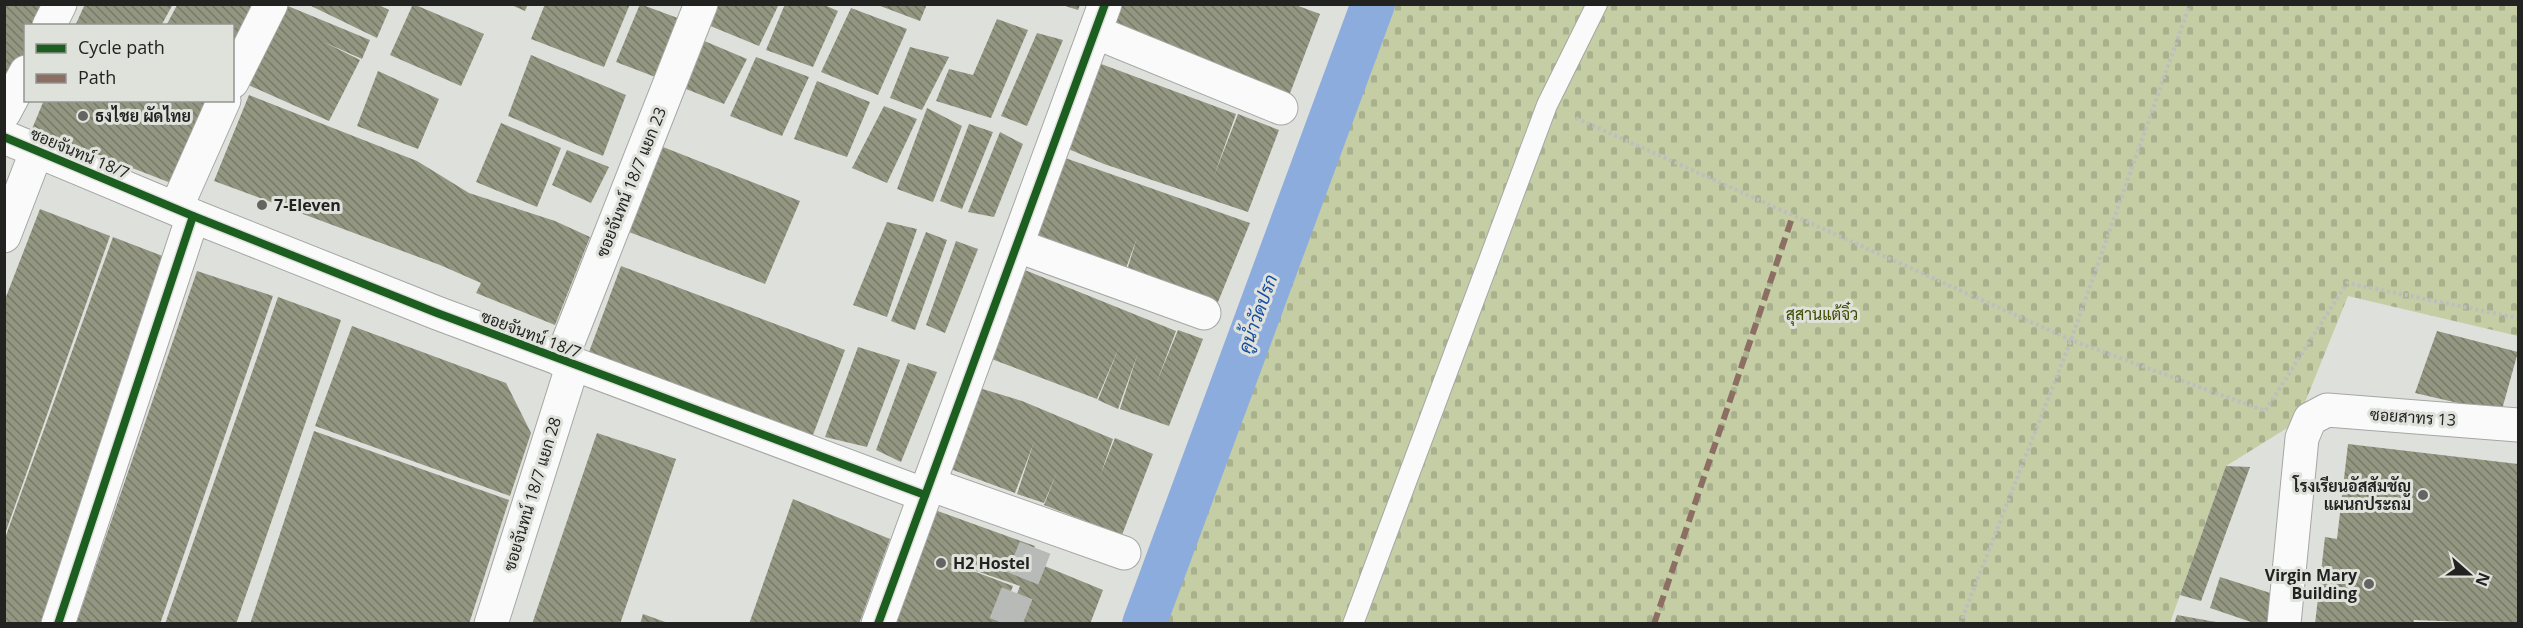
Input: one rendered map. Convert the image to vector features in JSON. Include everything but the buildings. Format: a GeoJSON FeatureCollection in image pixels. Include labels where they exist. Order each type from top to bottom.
{"type":"FeatureCollection","features":[{"type":"Feature","properties":{"kind":"street"},"geometry":{"type":"LineString","coordinates":[[50,24],[60,4]]}},
{"type":"Feature","properties":{"kind":"street"},"geometry":{"type":"LineString","coordinates":[[234,78],[272,4]]}},
{"type":"Feature","properties":{"kind":"street","name":"ซอยจันทน์ 18/7 แยก 23"},"geometry":{"type":"LineString","coordinates":[[567,362],[701,4]]}},
{"type":"Feature","properties":{"kind":"street"},"geometry":{"type":"LineString","coordinates":[[878,624],[1100,18],[1281,108]]}},
{"type":"Feature","properties":{"kind":"street"},"geometry":{"type":"LineString","coordinates":[[4,113],[24,76]]}},
{"type":"Feature","properties":{"kind":"street"},"geometry":{"type":"LineString","coordinates":[[58,624],[184,212],[223,102]]}},
{"type":"Feature","properties":{"kind":"street","name":"ซอยจันทน์ 18/7"},"geometry":{"type":"LineString","coordinates":[[4,137],[184,212],[567,362],[927,489],[1044,525],[1124,553]]}},
{"type":"Feature","properties":{"kind":"street"},"geometry":{"type":"LineString","coordinates":[[4,236],[37,150]]}},
{"type":"Feature","properties":{"kind":"street"},"geometry":{"type":"LineString","coordinates":[[1018,246],[1204,314]]}},
{"type":"Feature","properties":{"kind":"street","name":"ซอยจันทน์ 18/7 แยก 28"},"geometry":{"type":"LineString","coordinates":[[491,624],[567,362]]}},
{"type":"Feature","properties":{"kind":"street","name":"ซอยสาทร 13"},"geometry":{"type":"LineString","coordinates":[[2284,624],[2302,438],[2310,419],[2327,410],[2518,426]]}},
{"type":"Feature","properties":{"kind":"lane"},"geometry":{"type":"LineString","coordinates":[[1353,624],[1547,105],[1597,4]]}},
{"type":"Feature","properties":{"kind":"path"},"geometry":{"type":"LineString","coordinates":[[1960,624],[2071,340],[2190,4]]}},
{"type":"Feature","properties":{"kind":"path"},"geometry":{"type":"LineString","coordinates":[[1547,105],[2071,340],[2265,411],[2347,283],[2518,318]]}},
{"type":"Feature","properties":{"kind":"green space","name":"สุสานแต้จิ๋ว"},"geometry":{"type":"Polygon","coordinates":[[[1354,5],[2518,5],[2518,336],[2348,296],[2297,422],[2226,466],[2170,623],[1125,624],[1354,5]]]}},
{"type":"Feature","properties":{"kind":"waterway","name":"คูน้ำวัดปรก"},"geometry":{"type":"LineString","coordinates":[[1144,624],[1373,4]]}},
{"type":"Feature","properties":{"kind":"tunnel"},"geometry":{"type":"LineString","coordinates":[[1005,624],[1044,525]]}},
{"type":"Feature","properties":{"kind":"marked path"},"geometry":{"type":"LineString","coordinates":[[1654,624],[1793,215]]}},
{"type":"Feature","properties":{"kind":"cycle path"},"geometry":{"type":"LineString","coordinates":[[878,624],[1105,4]]}},
{"type":"Feature","properties":{"kind":"cycle path"},"geometry":{"type":"LineString","coordinates":[[4,137],[193,216],[437,313],[925,495]]}},
{"type":"Feature","properties":{"kind":"cycle path"},"geometry":{"type":"LineString","coordinates":[[58,624],[193,216]]}},
{"type":"Feature","properties":{"kind":"place","name":"ธงไชย ผัดไทย"},"geometry":{"type":"Point","coordinates":[83,116]}},
{"type":"Feature","properties":{"kind":"place","name":"7-Eleven"},"geometry":{"type":"Point","coordinates":[262,205]}},
{"type":"Feature","properties":{"kind":"place","name":"โรงเรียนอัสสัมชัญ แผนกประถม"},"geometry":{"type":"Point","coordinates":[2423,495]}},
{"type":"Feature","properties":{"kind":"place","name":"H2 Hostel"},"geometry":{"type":"Point","coordinates":[941,563]}},
{"type":"Feature","properties":{"kind":"place","name":"Virgin Mary Building"},"geometry":{"type":"Point","coordinates":[2369,584]}}]}
